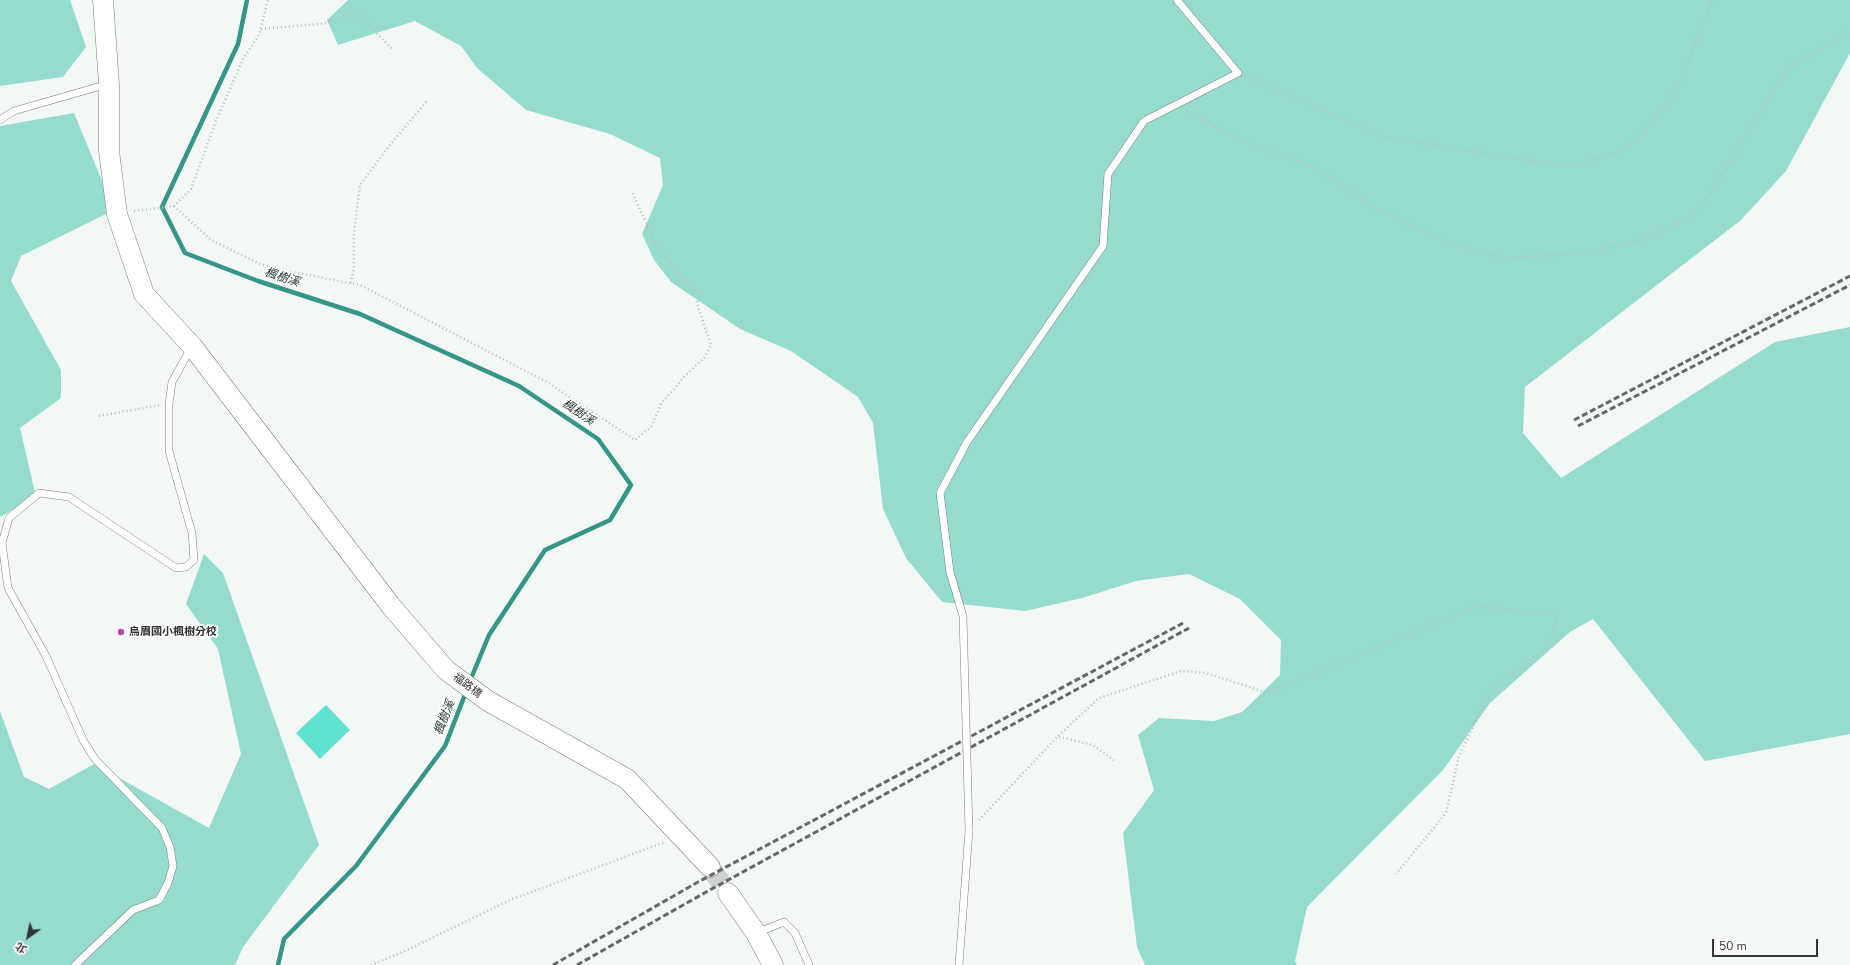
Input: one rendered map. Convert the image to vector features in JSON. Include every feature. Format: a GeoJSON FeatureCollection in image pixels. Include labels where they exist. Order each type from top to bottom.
{"type":"FeatureCollection","features":[{"type":"Feature","properties":{"kind":"street","name":"福路橋"},"geometry":{"type":"LineString","coordinates":[[103,0],[109,84],[109,151],[117,214],[144,294],[192,346],[391,606],[446,670],[488,702],[627,779],[710,867]]}},
{"type":"Feature","properties":{"kind":"street"},"geometry":{"type":"LineString","coordinates":[[728,893],[756,933],[773,965]]}},
{"type":"Feature","properties":{"kind":"lane"},"geometry":{"type":"LineString","coordinates":[[959,965],[969,830],[963,616],[950,572],[940,493],[967,442],[1103,246],[1108,174],[1144,120],[1238,73],[1177,0]]}},
{"type":"Feature","properties":{"kind":"lane"},"geometry":{"type":"LineString","coordinates":[[0,120],[14,111],[109,84]]}},
{"type":"Feature","properties":{"kind":"lane"},"geometry":{"type":"LineString","coordinates":[[75,965],[133,910],[159,900],[168,883],[173,866],[170,847],[162,828],[95,759],[84,742],[46,656],[8,588],[2,543],[9,518],[39,493],[69,497],[176,568],[186,567],[194,560],[192,533],[169,451],[169,404],[172,382],[192,346]]}},
{"type":"Feature","properties":{"kind":"lane"},"geometry":{"type":"LineString","coordinates":[[756,933],[784,922],[795,933],[809,965]]}},
{"type":"Feature","properties":{"kind":"path"},"geometry":{"type":"LineString","coordinates":[[117,214],[174,206],[191,189],[216,121],[240,66],[259,35],[268,0]]}},
{"type":"Feature","properties":{"kind":"path"},"geometry":{"type":"LineString","coordinates":[[1238,73],[1384,136],[1546,163],[1578,164],[1618,152],[1633,142],[1668,104],[1682,79],[1712,0]]}},
{"type":"Feature","properties":{"kind":"path"},"geometry":{"type":"LineString","coordinates":[[261,29],[328,22],[355,11],[392,49]]}},
{"type":"Feature","properties":{"kind":"path"},"geometry":{"type":"LineString","coordinates":[[1176,104],[1238,139],[1314,167],[1374,207],[1447,242],[1505,258],[1582,253],[1643,240],[1690,217],[1704,202],[1789,66],[1850,32]]}},
{"type":"Feature","properties":{"kind":"path"},"geometry":{"type":"LineString","coordinates":[[351,283],[354,268],[354,232],[360,185],[389,146],[427,101]]}},
{"type":"Feature","properties":{"kind":"path"},"geometry":{"type":"LineString","coordinates":[[174,206],[211,240],[260,264],[287,272],[360,285],[546,382],[635,440],[651,427],[661,404],[685,376],[705,358],[711,345],[698,307],[697,292],[677,273],[654,242],[632,192]]}},
{"type":"Feature","properties":{"kind":"path"},"geometry":{"type":"LineString","coordinates":[[99,416],[169,404]]}},
{"type":"Feature","properties":{"kind":"path"},"geometry":{"type":"LineString","coordinates":[[969,830],[1058,736],[1099,698],[1181,671],[1206,673],[1268,693],[1476,606],[1557,614],[1551,646],[1491,689],[1459,756],[1446,813],[1396,874]]}},
{"type":"Feature","properties":{"kind":"path"},"geometry":{"type":"LineString","coordinates":[[1058,736],[1094,745],[1116,762]]}},
{"type":"Feature","properties":{"kind":"path"},"geometry":{"type":"LineString","coordinates":[[371,965],[405,951],[510,900],[681,836]]}},
{"type":"Feature","properties":{"kind":"green space"},"geometry":{"type":"Polygon","coordinates":[[[0,0],[70,0],[86,47],[63,77],[0,86],[0,0]]]}},
{"type":"Feature","properties":{"kind":"green space"},"geometry":{"type":"Polygon","coordinates":[[[348,0],[1850,0],[1850,53],[1786,171],[1741,220],[1525,387],[1523,433],[1561,478],[1775,342],[1850,327],[1850,734],[1705,761],[1593,619],[1570,632],[1490,703],[1443,770],[1307,907],[1295,961],[1297,965],[1145,965],[1137,947],[1123,833],[1154,790],[1138,735],[1159,718],[1214,721],[1242,712],[1280,675],[1281,640],[1240,599],[1189,574],[1136,581],[1082,598],[1025,611],[942,602],[906,558],[883,509],[873,423],[858,397],[791,351],[740,329],[671,282],[654,260],[642,234],[663,185],[660,158],[610,134],[526,110],[477,68],[461,46],[415,21],[338,45],[327,20],[348,0]]]}},
{"type":"Feature","properties":{"kind":"green space"},"geometry":{"type":"Polygon","coordinates":[[[74,113],[114,210],[21,256],[11,281],[61,370],[61,398],[20,428],[36,497],[0,517],[0,126],[74,113]]]}},
{"type":"Feature","properties":{"kind":"green space"},"geometry":{"type":"Polygon","coordinates":[[[204,554],[223,573],[319,845],[243,947],[235,965],[0,965],[0,711],[24,777],[49,789],[94,764],[209,828],[241,754],[218,649],[186,604],[204,554]]]}},
{"type":"Feature","properties":{"kind":"building"},"geometry":{"type":"Polygon","coordinates":[[[326,705],[350,730],[320,759],[296,733],[326,705]]]}},
{"type":"Feature","properties":{"kind":"waterway","name":"楓樹溪"},"geometry":{"type":"LineString","coordinates":[[247,0],[238,44],[162,207],[185,253],[258,281],[360,314],[519,386],[598,439],[631,485],[610,520],[545,550],[489,635],[470,681]]}},
{"type":"Feature","properties":{"kind":"waterway","name":"楓樹溪"},"geometry":{"type":"LineString","coordinates":[[278,965],[284,939],[356,866],[445,746],[466,692]]}},
{"type":"Feature","properties":{"kind":"tunnel"},"geometry":{"type":"LineString","coordinates":[[710,867],[728,893]]}},
{"type":"Feature","properties":{"kind":"railway"},"geometry":{"type":"LineString","coordinates":[[1574,420],[1850,276]]}},
{"type":"Feature","properties":{"kind":"railway"},"geometry":{"type":"LineString","coordinates":[[1578,426],[1850,285]]}},
{"type":"Feature","properties":{"kind":"railway"},"geometry":{"type":"LineString","coordinates":[[553,965],[698,882],[1185,622]]}},
{"type":"Feature","properties":{"kind":"railway"},"geometry":{"type":"LineString","coordinates":[[577,965],[708,891],[1189,628]]}},
{"type":"Feature","properties":{"kind":"place","name":"烏眉國小楓樹分校"},"geometry":{"type":"Point","coordinates":[121,632]}}]}
